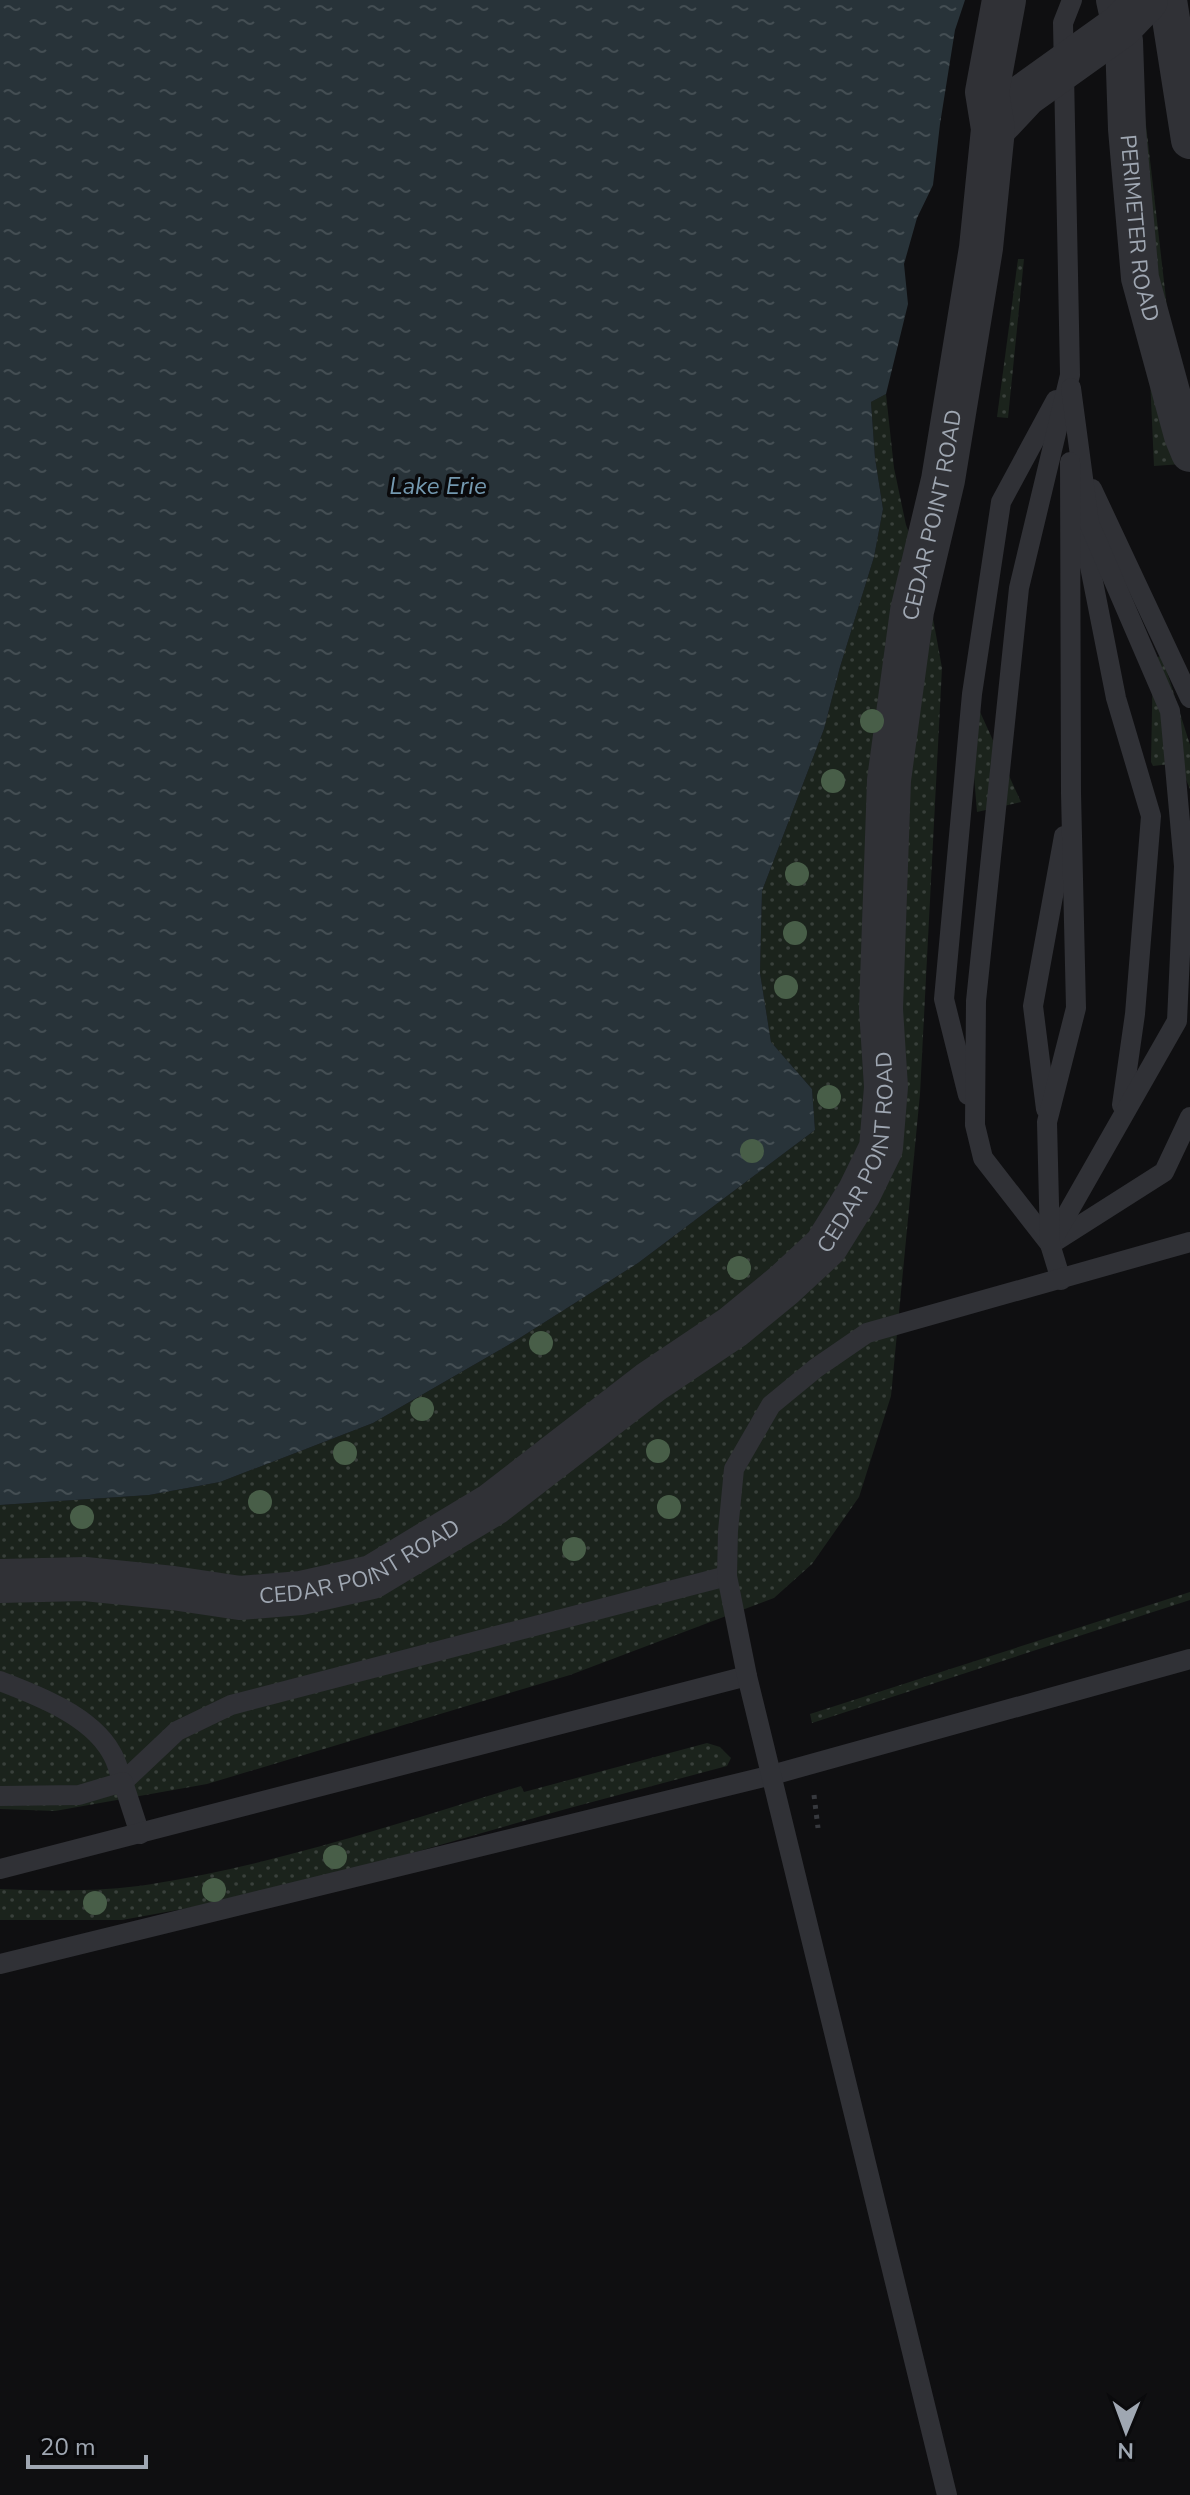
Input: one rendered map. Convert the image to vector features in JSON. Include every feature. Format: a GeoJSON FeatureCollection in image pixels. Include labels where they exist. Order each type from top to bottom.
{"type":"FeatureCollection","features":[{"type":"Feature","properties":{"kind":"street","name":"CEDAR POINT ROAD"},"geometry":{"type":"LineString","coordinates":[[0,1581],[85,1579],[240,1598],[301,1593],[372,1577],[493,1504],[651,1382],[733,1327],[826,1246],[859,1193],[881,1148],[886,1087],[881,1009],[889,780],[912,611],[943,480],[981,248],[993,129],[987,92],[1004,0]]}},
{"type":"Feature","properties":{"kind":"street"},"geometry":{"type":"LineString","coordinates":[[1168,0],[1190,140]]}},
{"type":"Feature","properties":{"kind":"street"},"geometry":{"type":"LineString","coordinates":[[993,129],[1026,94],[1127,9]]}},
{"type":"Feature","properties":{"kind":"street","name":"PERIMETER ROAD"},"geometry":{"type":"LineString","coordinates":[[1127,9],[1124,41],[1127,129],[1140,278],[1190,453]]}},
{"type":"Feature","properties":{"kind":"lane"},"geometry":{"type":"LineString","coordinates":[[1047,1122],[1076,1008],[1063,23],[1072,0]]}},
{"type":"Feature","properties":{"kind":"lane"},"geometry":{"type":"LineString","coordinates":[[1070,375],[1093,493],[1190,698]]}},
{"type":"Feature","properties":{"kind":"lane"},"geometry":{"type":"LineString","coordinates":[[1070,375],[1082,522],[1116,698],[1151,816],[1135,1014],[1121,1117]]}},
{"type":"Feature","properties":{"kind":"lane"},"geometry":{"type":"LineString","coordinates":[[1050,1244],[1177,1021],[1184,866],[1170,711],[1089,523],[1070,375]]}},
{"type":"Feature","properties":{"kind":"lane"},"geometry":{"type":"LineString","coordinates":[[975,1125],[976,1001],[1019,588],[1070,375]]}},
{"type":"Feature","properties":{"kind":"lane"},"geometry":{"type":"LineString","coordinates":[[1050,1244],[983,1158],[944,999],[972,694],[1001,502],[1070,375]]}},
{"type":"Feature","properties":{"kind":"lane"},"geometry":{"type":"LineString","coordinates":[[1061,1280],[1050,1244],[1047,1122],[1033,1006],[1071,793]]}},
{"type":"Feature","properties":{"kind":"lane"},"geometry":{"type":"LineString","coordinates":[[1050,1244],[1164,1172],[1190,1117]]}},
{"type":"Feature","properties":{"kind":"lane"},"geometry":{"type":"LineString","coordinates":[[947,2495],[747,1676],[727,1576],[734,1469],[771,1405],[816,1368],[867,1333],[1190,1242]]}},
{"type":"Feature","properties":{"kind":"lane"},"geometry":{"type":"LineString","coordinates":[[0,1796],[79,1795],[123,1782],[177,1731],[231,1705],[727,1576]]}},
{"type":"Feature","properties":{"kind":"lane"},"geometry":{"type":"LineString","coordinates":[[0,1964],[772,1775],[1190,1659]]}},
{"type":"Feature","properties":{"kind":"lane"},"geometry":{"type":"LineString","coordinates":[[0,1869],[747,1676]]}},
{"type":"Feature","properties":{"kind":"lane"},"geometry":{"type":"LineString","coordinates":[[0,1681],[49,1700],[93,1732],[111,1751],[140,1834]]}},
{"type":"Feature","properties":{"kind":"shaded area"},"geometry":{"type":"Polygon","coordinates":[[[1142,90],[1184,456],[1182,464],[1154,466],[1141,178],[1142,90]]]}},
{"type":"Feature","properties":{"kind":"shaded area"},"geometry":{"type":"Polygon","coordinates":[[[1018,259],[1024,259],[1008,418],[997,417],[1018,259]]]}},
{"type":"Feature","properties":{"kind":"shaded area"},"geometry":{"type":"Polygon","coordinates":[[[886,394],[894,468],[906,525],[925,574],[942,668],[920,1094],[891,1396],[859,1497],[812,1564],[774,1598],[570,1675],[207,1784],[55,1811],[0,1809],[0,1505],[149,1495],[220,1482],[373,1423],[515,1341],[638,1263],[815,1130],[812,1089],[771,1042],[760,973],[762,891],[824,729],[874,557],[883,509],[871,402],[886,394]]]}},
{"type":"Feature","properties":{"kind":"shaded area"},"geometry":{"type":"Polygon","coordinates":[[[1162,656],[1190,745],[1190,789],[1179,763],[1153,766],[1151,762],[1153,658],[1162,656]]]}},
{"type":"Feature","properties":{"kind":"shaded area"},"geometry":{"type":"Polygon","coordinates":[[[968,703],[976,703],[1021,802],[977,812],[968,703]]]}},
{"type":"Feature","properties":{"kind":"shaded area"},"geometry":{"type":"Polygon","coordinates":[[[1190,1592],[1190,1600],[812,1723],[810,1714],[1190,1592]]]}},
{"type":"Feature","properties":{"kind":"shaded area"},"geometry":{"type":"Polygon","coordinates":[[[707,1743],[720,1747],[731,1758],[727,1766],[276,1892],[122,1920],[0,1920],[0,1889],[114,1888],[199,1876],[338,1841],[521,1786],[524,1792],[707,1743]]]}},
{"type":"Feature","properties":{"kind":"water","name":"Lake Erie"},"geometry":{"type":"Polygon","coordinates":[[[0,0],[965,0],[955,30],[933,185],[917,218],[904,264],[908,304],[886,394],[871,402],[883,509],[874,557],[824,729],[762,891],[760,973],[771,1042],[812,1089],[815,1130],[638,1263],[515,1341],[373,1423],[220,1482],[149,1495],[0,1505],[0,0]]]}}]}
